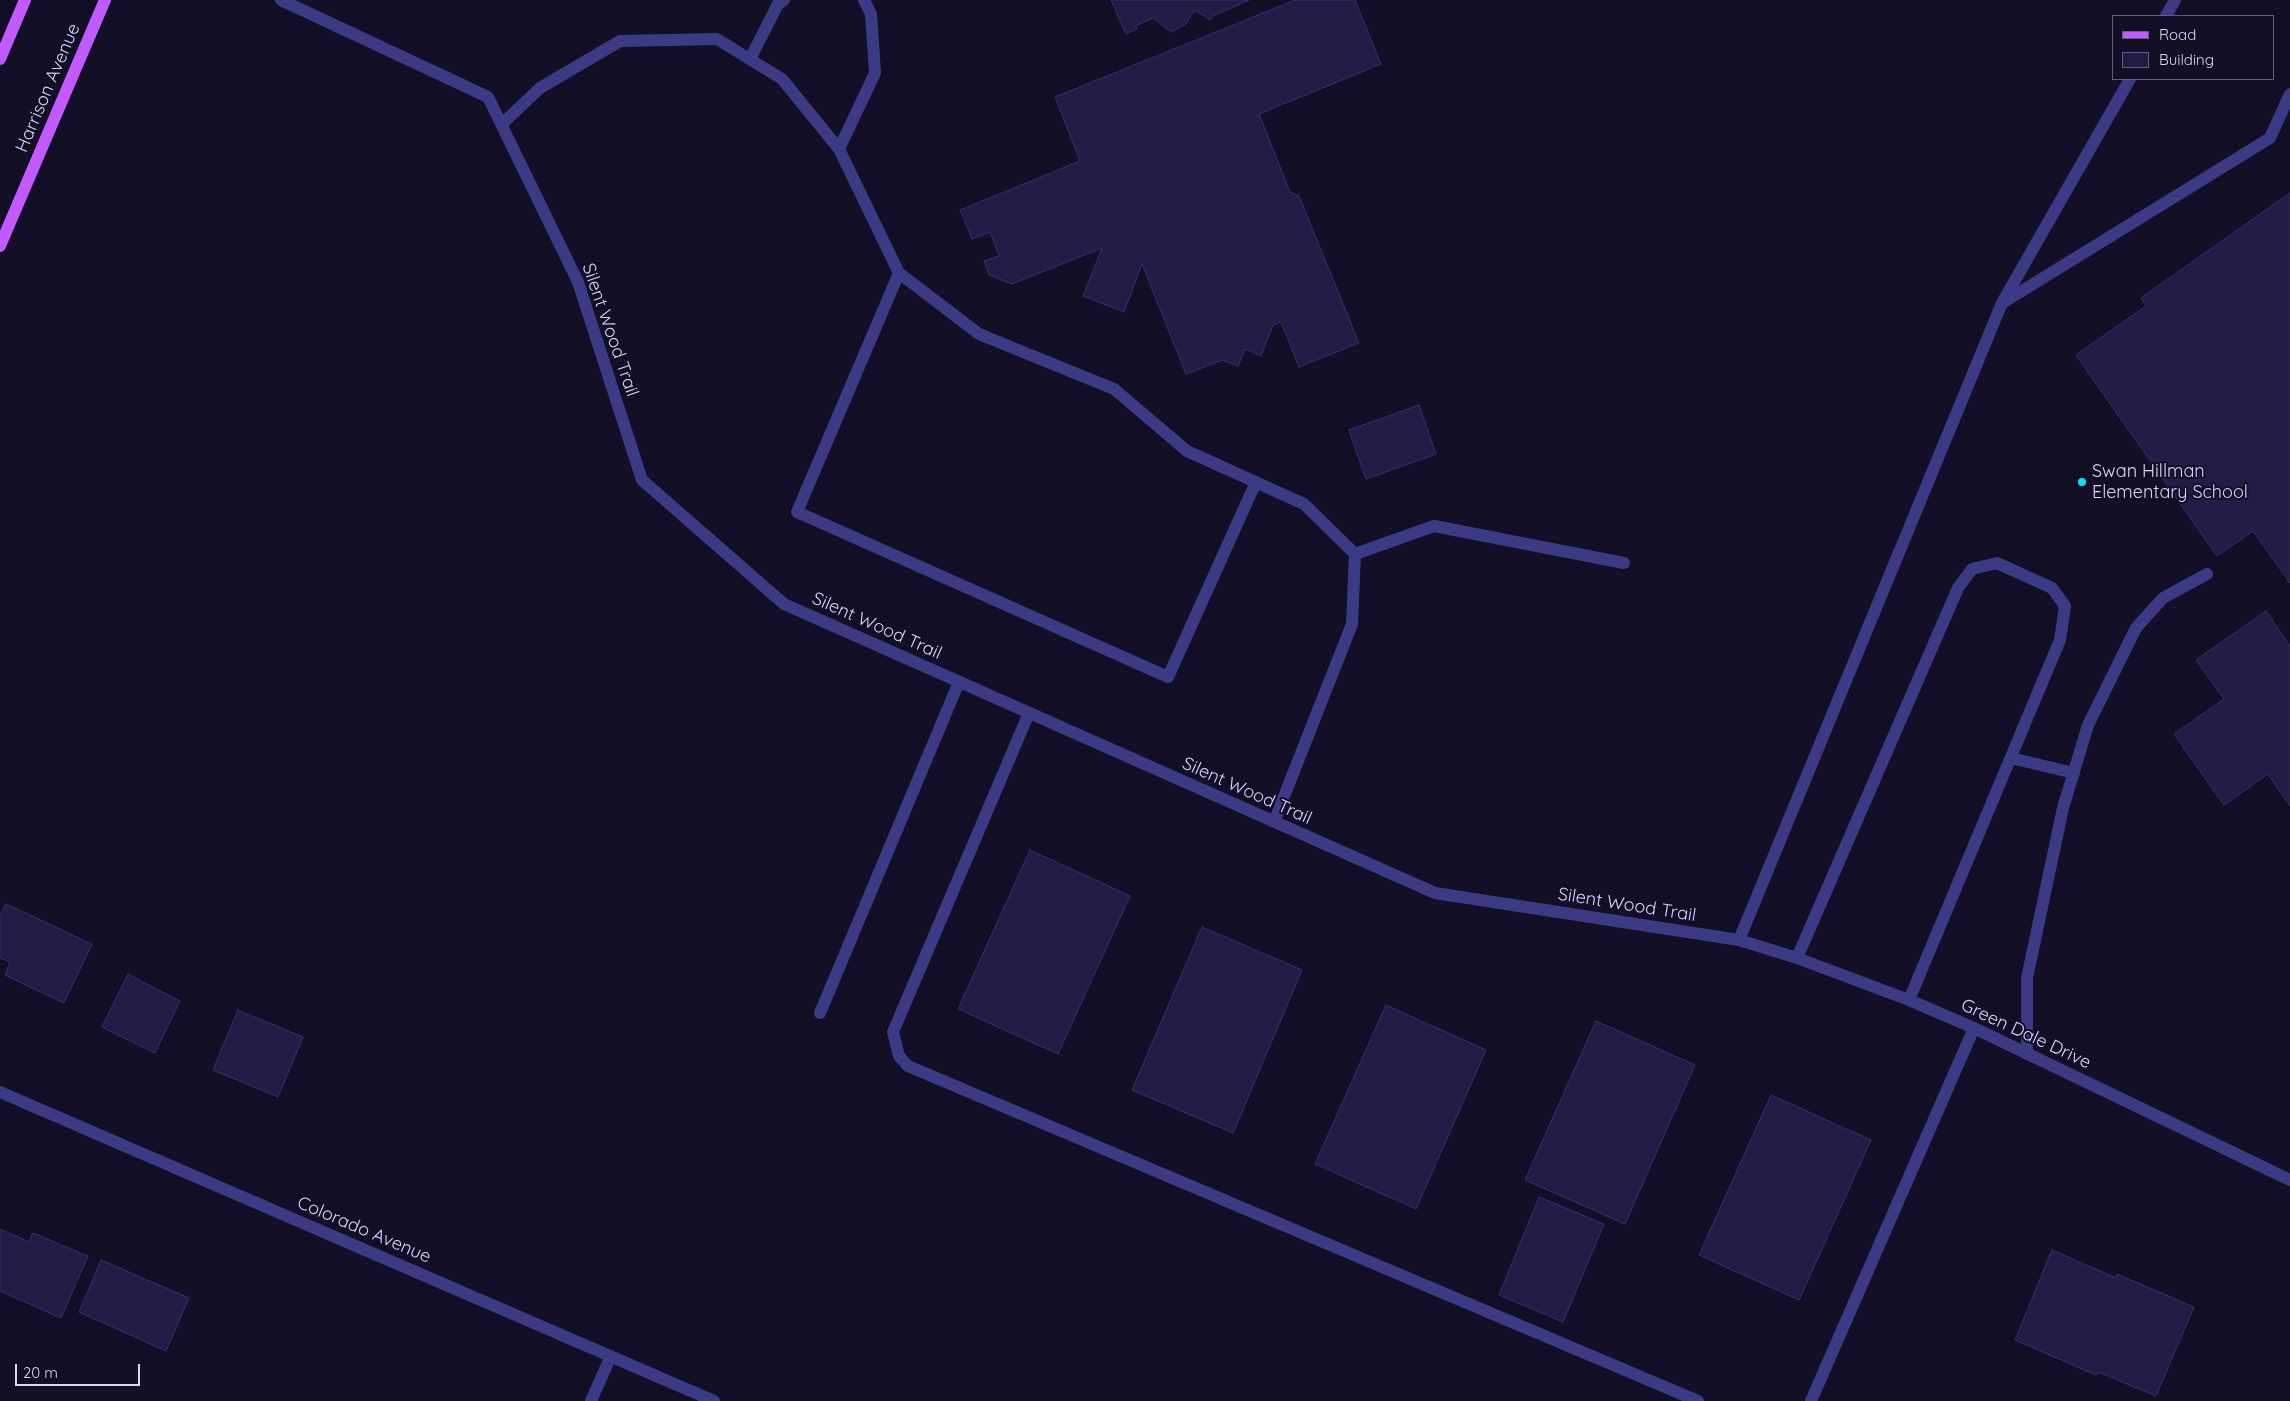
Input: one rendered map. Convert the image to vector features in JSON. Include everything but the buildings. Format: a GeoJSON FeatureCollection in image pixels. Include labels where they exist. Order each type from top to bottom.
{"type":"FeatureCollection","features":[{"type":"Feature","properties":{"kind":"main road"},"geometry":{"type":"LineString","coordinates":[[0,59],[25,0]]}},
{"type":"Feature","properties":{"kind":"main road","name":"Harrison Avenue"},"geometry":{"type":"LineString","coordinates":[[0,246],[105,0]]}},
{"type":"Feature","properties":{"kind":"street","name":"Silent Wood Trail"},"geometry":{"type":"LineString","coordinates":[[280,0],[488,97],[578,282],[642,480],[784,604],[1435,893],[1739,940]]}},
{"type":"Feature","properties":{"kind":"street"},"geometry":{"type":"LineString","coordinates":[[750,59],[778,4],[784,0]]}},
{"type":"Feature","properties":{"kind":"street"},"geometry":{"type":"LineString","coordinates":[[839,149],[875,73],[870,14],[864,0]]}},
{"type":"Feature","properties":{"kind":"street"},"geometry":{"type":"LineString","coordinates":[[2167,15],[2175,0]]}},
{"type":"Feature","properties":{"kind":"street"},"geometry":{"type":"LineString","coordinates":[[502,124],[540,88],[620,42],[717,39],[782,79],[839,149],[900,273],[979,334],[1114,389],[1187,451],[1304,504],[1355,554],[1352,624],[1274,822]]}},
{"type":"Feature","properties":{"kind":"street"},"geometry":{"type":"LineString","coordinates":[[1739,940],[2002,303],[2129,80]]}},
{"type":"Feature","properties":{"kind":"street"},"geometry":{"type":"LineString","coordinates":[[2002,303],[2270,138],[2290,94]]}},
{"type":"Feature","properties":{"kind":"street"},"geometry":{"type":"LineString","coordinates":[[900,273],[797,512],[1168,677],[1256,482]]}},
{"type":"Feature","properties":{"kind":"street"},"geometry":{"type":"LineString","coordinates":[[1355,554],[1434,526],[1624,563]]}},
{"type":"Feature","properties":{"kind":"street"},"geometry":{"type":"LineString","coordinates":[[1797,958],[1958,588],[1972,569],[1998,563],[2052,588],[2065,606],[2060,640],[1909,1000]]}},
{"type":"Feature","properties":{"kind":"street"},"geometry":{"type":"LineString","coordinates":[[2027,1054],[2027,978],[2063,808],[2088,725],[2136,628],[2164,598],[2207,574]]}},
{"type":"Feature","properties":{"kind":"street"},"geometry":{"type":"LineString","coordinates":[[820,1013],[959,682]]}},
{"type":"Feature","properties":{"kind":"street"},"geometry":{"type":"LineString","coordinates":[[1030,713],[893,1032],[899,1056],[908,1066],[1698,1401]]}},
{"type":"Feature","properties":{"kind":"street"},"geometry":{"type":"LineString","coordinates":[[2011,758],[2074,773]]}},
{"type":"Feature","properties":{"kind":"street","name":"Green Dale Drive"},"geometry":{"type":"LineString","coordinates":[[1739,940],[1797,958],[1909,1000],[1974,1028],[2290,1180]]}},
{"type":"Feature","properties":{"kind":"street"},"geometry":{"type":"LineString","coordinates":[[1811,1401],[1974,1028]]}},
{"type":"Feature","properties":{"kind":"street","name":"Colorado Avenue"},"geometry":{"type":"LineString","coordinates":[[0,1092],[714,1401]]}},
{"type":"Feature","properties":{"kind":"street"},"geometry":{"type":"LineString","coordinates":[[591,1401],[612,1356]]}},
{"type":"Feature","properties":{"kind":"place","name":"Swan Hillman Elementary School"},"geometry":{"type":"Point","coordinates":[2082,482]}}]}
